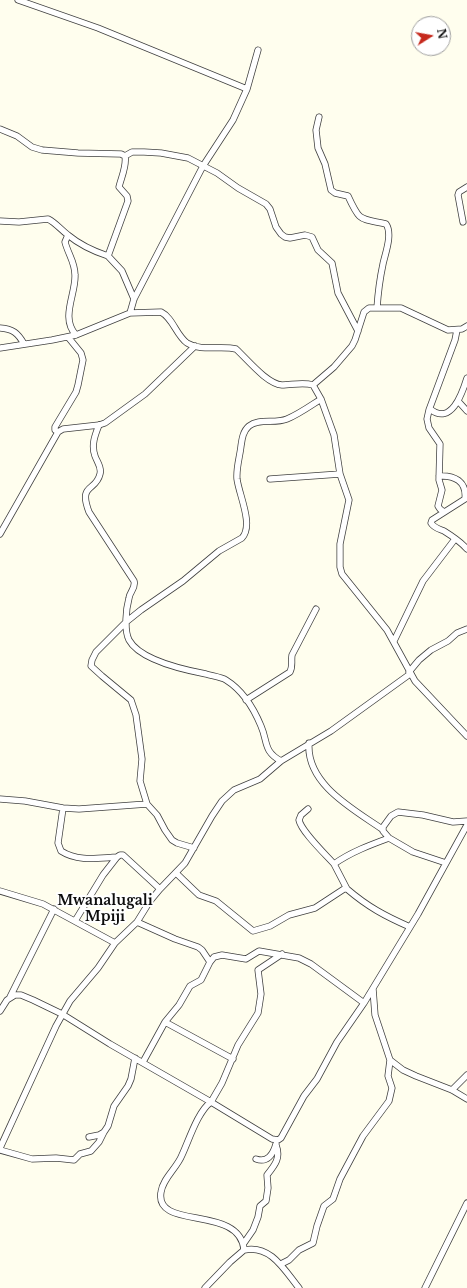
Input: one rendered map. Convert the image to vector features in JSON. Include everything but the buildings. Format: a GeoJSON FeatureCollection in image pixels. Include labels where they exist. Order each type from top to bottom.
{"type":"FeatureCollection","features":[{"type":"Feature","properties":{"kind":"street"},"geometry":{"type":"LineString","coordinates":[[18,0],[98,28],[247,89]]}},
{"type":"Feature","properties":{"kind":"street"},"geometry":{"type":"LineString","coordinates":[[130,313],[134,299],[202,166],[233,120],[247,89],[258,50]]}},
{"type":"Feature","properties":{"kind":"street"},"geometry":{"type":"LineString","coordinates":[[319,117],[316,130],[318,148],[325,164],[331,190],[335,193],[348,196],[356,214],[361,219],[386,224],[388,228],[387,249],[383,263],[377,308]]}},
{"type":"Feature","properties":{"kind":"street"},"geometry":{"type":"LineString","coordinates":[[0,129],[17,136],[32,147],[42,150],[121,154],[125,156],[132,152],[161,153],[188,158],[217,173],[238,188],[266,204],[270,209],[280,234],[290,238],[305,235],[312,237],[318,250],[332,263],[338,293],[358,331]]}},
{"type":"Feature","properties":{"kind":"street"},"geometry":{"type":"LineString","coordinates":[[108,256],[128,201],[126,196],[118,187],[126,160],[125,156]]}},
{"type":"Feature","properties":{"kind":"street"},"geometry":{"type":"LineString","coordinates":[[464,222],[458,195],[459,192],[467,187]]}},
{"type":"Feature","properties":{"kind":"street"},"geometry":{"type":"LineString","coordinates":[[0,216],[8,222]]}},
{"type":"Feature","properties":{"kind":"street"},"geometry":{"type":"LineString","coordinates":[[0,221],[19,222],[48,219],[53,221],[68,236],[84,247],[108,256],[122,270],[134,299]]}},
{"type":"Feature","properties":{"kind":"street"},"geometry":{"type":"LineString","coordinates":[[68,236],[65,242],[74,264],[75,277],[69,310],[69,322],[72,331],[76,335]]}},
{"type":"Feature","properties":{"kind":"street"},"geometry":{"type":"LineString","coordinates":[[0,348],[76,335],[130,313],[163,313],[171,322],[180,337],[186,342],[195,346],[236,349],[267,380],[274,384],[313,385],[334,367],[352,346],[364,312],[369,308],[401,308],[414,313],[441,328],[448,330],[463,330],[444,372],[427,419],[429,428],[440,444],[439,458],[441,472],[439,476],[442,490],[438,506],[444,512]]}},
{"type":"Feature","properties":{"kind":"street"},"geometry":{"type":"LineString","coordinates":[[0,328],[15,331],[24,344]]}},
{"type":"Feature","properties":{"kind":"street"},"geometry":{"type":"LineString","coordinates":[[58,432],[55,430],[55,427],[76,392],[83,360],[81,353],[68,337]]}},
{"type":"Feature","properties":{"kind":"street"},"geometry":{"type":"LineString","coordinates":[[0,534],[58,432],[63,429],[99,425],[110,419],[145,394],[195,346]]}},
{"type":"Feature","properties":{"kind":"street"},"geometry":{"type":"LineString","coordinates":[[430,409],[438,414],[446,414],[450,412],[458,401],[467,378]]}},
{"type":"Feature","properties":{"kind":"street"},"geometry":{"type":"LineString","coordinates":[[313,385],[321,399],[334,435],[340,474],[349,500],[340,544],[340,567],[342,574],[387,630],[410,673],[423,692],[467,736]]}},
{"type":"Feature","properties":{"kind":"street"},"geometry":{"type":"LineString","coordinates":[[194,848],[172,840],[157,814],[147,804],[140,781],[142,759],[141,742],[136,715],[130,700],[91,666],[92,660],[96,652],[126,622],[183,581],[219,551],[245,535],[245,510],[237,480],[237,473],[242,440],[246,428],[257,422],[275,422],[286,419],[321,399]]}},
{"type":"Feature","properties":{"kind":"street"},"geometry":{"type":"LineString","coordinates":[[458,401],[467,411]]}},
{"type":"Feature","properties":{"kind":"street"},"geometry":{"type":"LineString","coordinates":[[99,425],[94,436],[93,449],[94,456],[100,468],[100,474],[98,479],[87,490],[85,495],[87,506],[93,519],[134,581],[134,588],[129,597],[126,622],[126,632],[129,640],[133,646],[144,654],[176,668],[225,679],[234,686],[246,700],[259,721],[270,754],[281,761]]}},
{"type":"Feature","properties":{"kind":"street"},"geometry":{"type":"LineString","coordinates":[[270,479],[340,474]]}},
{"type":"Feature","properties":{"kind":"street"},"geometry":{"type":"LineString","coordinates":[[439,476],[456,477],[463,482],[466,490],[464,499],[432,520],[431,523],[433,526],[444,531],[455,539],[467,550]]}},
{"type":"Feature","properties":{"kind":"street"},"geometry":{"type":"LineString","coordinates":[[394,641],[423,581],[455,539]]}},
{"type":"Feature","properties":{"kind":"street"},"geometry":{"type":"LineString","coordinates":[[246,700],[290,672],[292,666],[292,655],[316,609]]}},
{"type":"Feature","properties":{"kind":"street"},"geometry":{"type":"LineString","coordinates":[[135,1058],[129,1082],[114,1106],[108,1126],[99,1142],[91,1151],[80,1154],[74,1160],[56,1158],[32,1159],[0,1149],[62,1014],[70,1001],[98,968],[115,943],[137,922],[150,901],[160,889],[185,863],[222,801],[234,790],[260,778],[281,761],[331,731],[410,673],[419,660],[431,650],[448,641],[457,633],[467,629]]}},
{"type":"Feature","properties":{"kind":"street"},"geometry":{"type":"LineString","coordinates":[[310,743],[310,759],[322,783],[355,811],[382,829],[389,838],[413,852],[446,863]]}},
{"type":"Feature","properties":{"kind":"street"},"geometry":{"type":"LineString","coordinates":[[0,799],[79,809],[147,804]]}},
{"type":"Feature","properties":{"kind":"street"},"geometry":{"type":"LineString","coordinates":[[64,808],[58,843],[61,851],[74,858],[117,857],[124,855],[160,889]]}},
{"type":"Feature","properties":{"kind":"street"},"geometry":{"type":"LineString","coordinates":[[308,809],[301,815],[299,823],[334,864],[347,889],[364,903],[382,914],[410,927]]}},
{"type":"Feature","properties":{"kind":"street"},"geometry":{"type":"LineString","coordinates":[[382,829],[391,816],[398,812],[416,814],[453,822],[467,821]]}},
{"type":"Feature","properties":{"kind":"street"},"geometry":{"type":"LineString","coordinates":[[256,1159],[262,1161],[266,1160],[272,1154],[304,1096],[317,1079],[337,1042],[373,989],[410,927],[467,825]]}},
{"type":"Feature","properties":{"kind":"street"},"geometry":{"type":"LineString","coordinates":[[334,864],[345,856],[365,846],[389,838]]}},
{"type":"Feature","properties":{"kind":"street"},"geometry":{"type":"LineString","coordinates":[[75,920],[103,875],[117,857]]}},
{"type":"Feature","properties":{"kind":"street"},"geometry":{"type":"LineString","coordinates":[[176,873],[199,895],[216,902],[253,931],[270,926],[289,915],[315,908],[344,889],[347,889]]}},
{"type":"Feature","properties":{"kind":"street"},"geometry":{"type":"LineString","coordinates":[[0,891],[54,908],[115,943]]}},
{"type":"Feature","properties":{"kind":"street"},"geometry":{"type":"LineString","coordinates":[[0,1011],[10,997],[54,908]]}},
{"type":"Feature","properties":{"kind":"street"},"geometry":{"type":"LineString","coordinates":[[137,922],[198,947],[202,950],[210,962]]}},
{"type":"Feature","properties":{"kind":"street"},"geometry":{"type":"LineString","coordinates":[[143,1062],[165,1022],[179,1005],[190,986],[201,980],[214,957],[222,955],[246,959],[259,951],[299,958],[311,964],[364,1003]]}},
{"type":"Feature","properties":{"kind":"street"},"geometry":{"type":"LineString","coordinates":[[244,1250],[244,1243],[239,1234],[231,1228],[210,1220],[174,1214],[165,1207],[160,1196],[162,1187],[181,1158],[202,1112],[211,1102],[222,1083],[243,1034],[258,1013],[261,998],[258,970],[282,954]]}},
{"type":"Feature","properties":{"kind":"street"},"geometry":{"type":"LineString","coordinates":[[281,1264],[289,1260],[299,1250],[313,1243],[324,1206],[333,1199],[340,1179],[363,1136],[389,1101],[392,1088],[388,1076],[390,1060],[375,1015],[373,989]]}},
{"type":"Feature","properties":{"kind":"street"},"geometry":{"type":"LineString","coordinates":[[10,997],[21,995],[62,1014],[248,1124],[277,1143],[279,1152],[278,1157],[275,1165],[267,1175],[268,1188],[266,1201],[260,1206],[253,1230],[244,1243]]}},
{"type":"Feature","properties":{"kind":"street"},"geometry":{"type":"LineString","coordinates":[[165,1022],[233,1059]]}},
{"type":"Feature","properties":{"kind":"street"},"geometry":{"type":"LineString","coordinates":[[390,1060],[403,1070],[452,1090],[467,1099]]}},
{"type":"Feature","properties":{"kind":"street"},"geometry":{"type":"LineString","coordinates":[[452,1090],[467,1076]]}},
{"type":"Feature","properties":{"kind":"street"},"geometry":{"type":"LineString","coordinates":[[89,1137],[99,1136],[104,1132]]}},
{"type":"Feature","properties":{"kind":"street"},"geometry":{"type":"LineString","coordinates":[[426,1288],[467,1203]]}},
{"type":"Feature","properties":{"kind":"street"},"geometry":{"type":"LineString","coordinates":[[205,1288],[244,1250],[255,1250],[276,1259],[299,1288]]}},
{"type":"Feature","properties":{"kind":"district","name":"Mwanalugali Mpiji"},"geometry":{"type":"Point","coordinates":[105,910]}}]}
